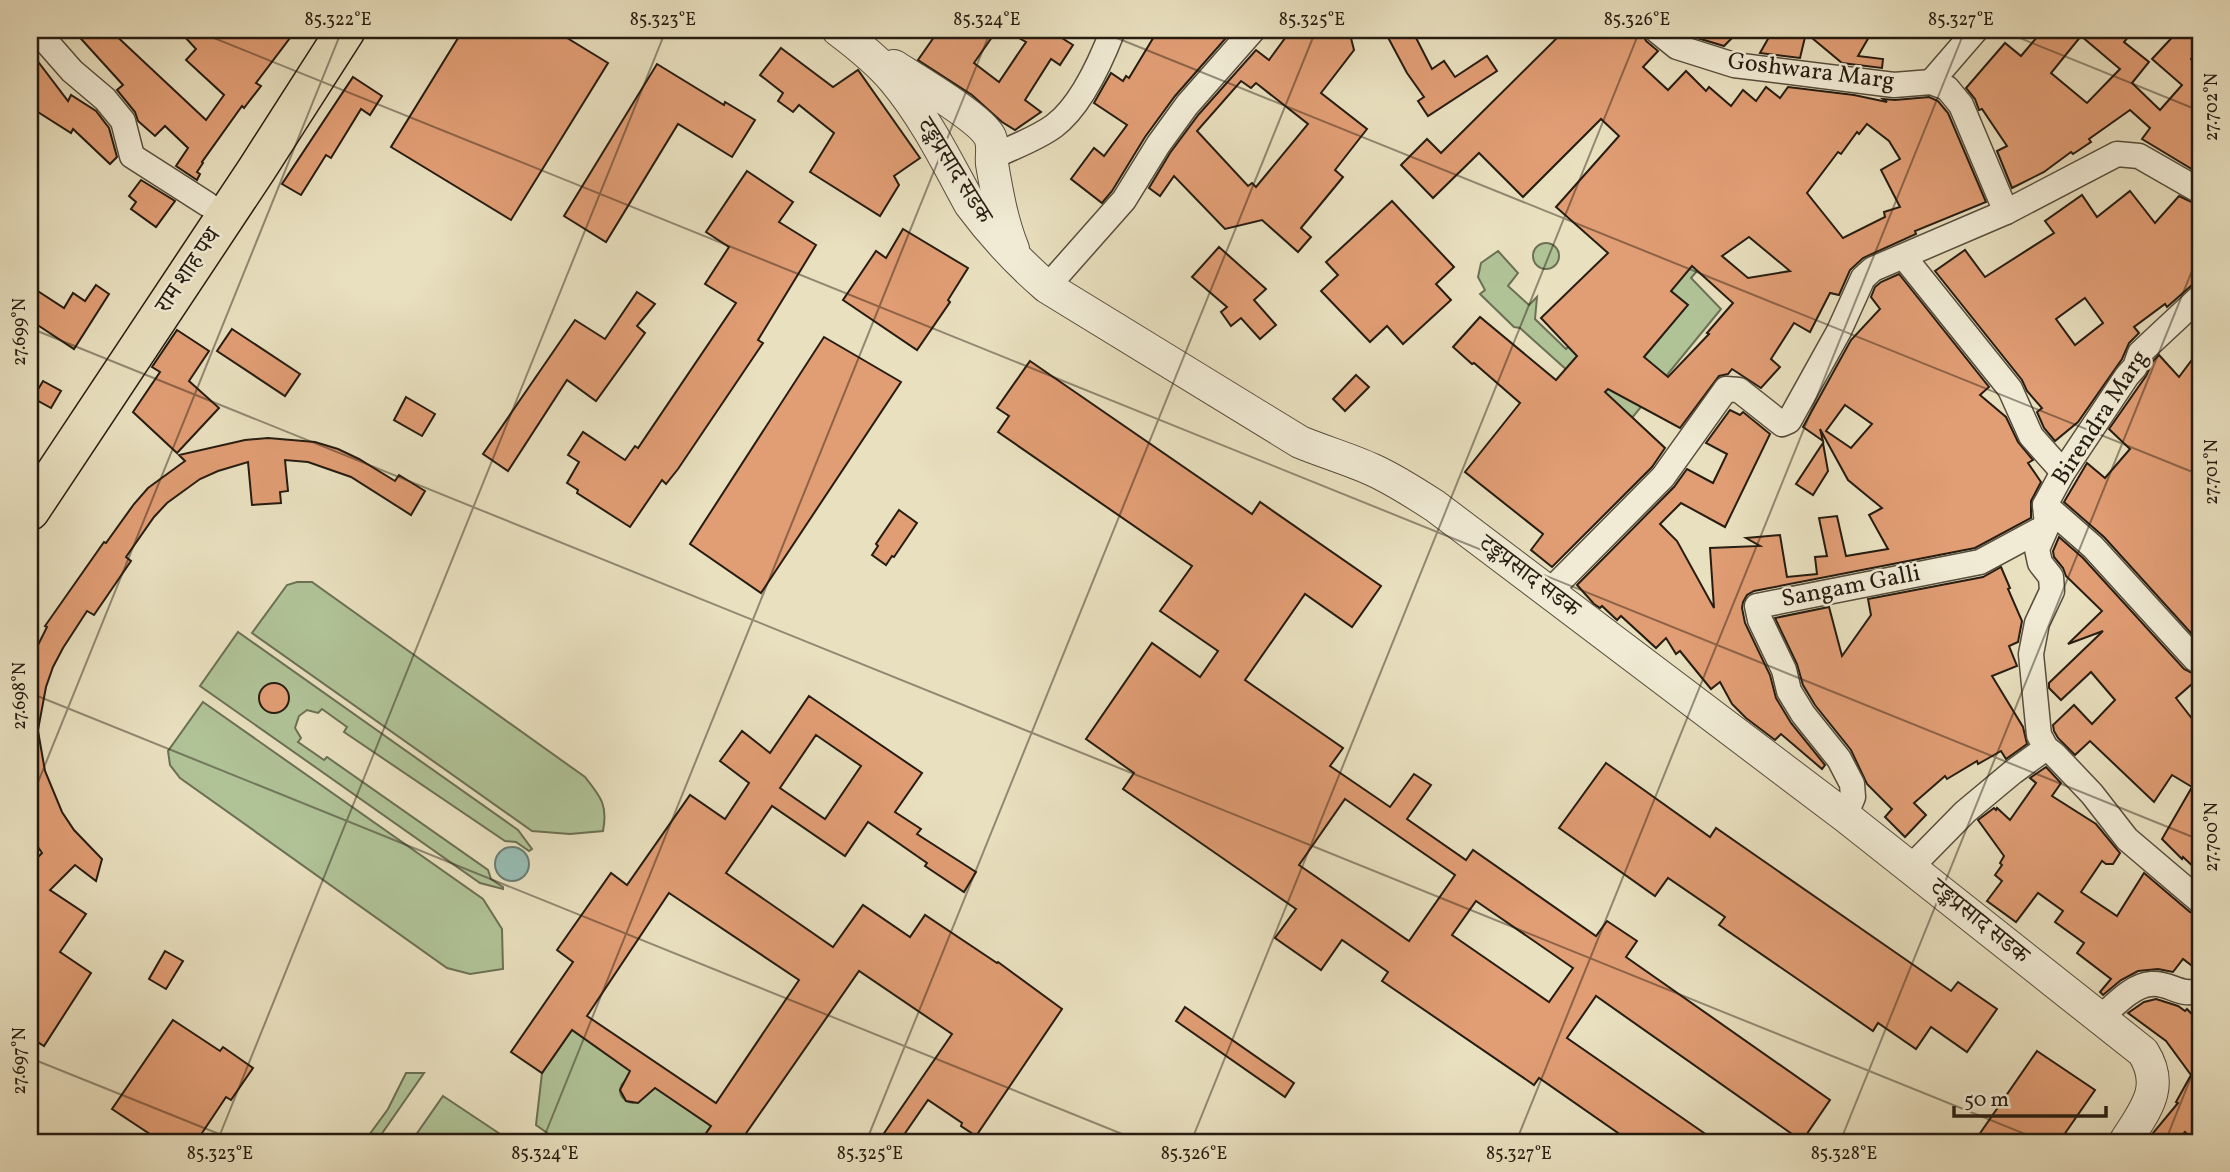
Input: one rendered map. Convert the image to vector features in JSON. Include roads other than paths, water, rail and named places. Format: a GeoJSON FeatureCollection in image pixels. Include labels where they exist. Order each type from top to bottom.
{"type":"FeatureCollection","features":[{"type":"Feature","properties":{"kind":"main road","name":"राम शाह पथ"},"geometry":{"type":"LineString","coordinates":[[30,473],[322,30]]}},
{"type":"Feature","properties":{"kind":"main road","name":"राम शाह पथ"},"geometry":{"type":"LineString","coordinates":[[30,511],[346,30]]}},
{"type":"Feature","properties":{"kind":"street"},"geometry":{"type":"LineString","coordinates":[[36,30],[72,71],[104,99],[123,121],[132,156],[207,204]]}},
{"type":"Feature","properties":{"kind":"street"},"geometry":{"type":"LineString","coordinates":[[1035,137],[1015,138],[997,133],[976,122],[961,119],[950,123],[943,132],[944,156],[963,174],[976,172],[991,158],[1035,137],[1056,125],[1079,98],[1100,63],[1112,30]]}},
{"type":"Feature","properties":{"kind":"street"},"geometry":{"type":"LineString","coordinates":[[1047,287],[1124,200],[1158,145],[1187,106],[1253,30]]}},
{"type":"Feature","properties":{"kind":"street","name":"Goshwara Marg"},"geometry":{"type":"LineString","coordinates":[[1657,30],[1677,47],[1734,65],[1894,85],[1931,82]]}},
{"type":"Feature","properties":{"kind":"street"},"geometry":{"type":"LineString","coordinates":[[1976,30],[1931,82],[1947,88],[1961,104],[2006,212]]}},
{"type":"Feature","properties":{"kind":"street","name":"टङ्कप्रसाद सडक"},"geometry":{"type":"LineString","coordinates":[[853,34],[976,122],[989,135],[1004,226],[1019,263]]}},
{"type":"Feature","properties":{"kind":"street","name":"टङ्कप्रसाद सडक"},"geometry":{"type":"LineString","coordinates":[[853,34],[899,86],[944,156],[970,204],[1019,263],[1047,287],[1300,442],[1370,468],[1405,486],[1435,506],[1911,867],[2143,1052],[2154,1076],[2152,1096],[2125,1142]]}},
{"type":"Feature","properties":{"kind":"street"},"geometry":{"type":"LineString","coordinates":[[1549,592],[1663,477],[1727,389],[1740,390],[1782,424],[1789,421],[1839,331],[1863,278],[1872,269],[2006,212],[2117,154],[2139,156],[2200,191]]}},
{"type":"Feature","properties":{"kind":"street"},"geometry":{"type":"LineString","coordinates":[[1904,257],[2010,389],[2032,436],[2063,472]]}},
{"type":"Feature","properties":{"kind":"street","name":"Birendra Marg"},"geometry":{"type":"LineString","coordinates":[[2046,748],[2039,735],[2031,654],[2037,623],[2052,591],[2051,577],[2040,564],[2037,549],[2046,516],[2063,472],[2135,367],[2140,353],[2200,297]]}},
{"type":"Feature","properties":{"kind":"street"},"geometry":{"type":"LineString","coordinates":[[2046,516],[2093,547],[2200,662]]}},
{"type":"Feature","properties":{"kind":"street","name":"Sangam Galli"},"geometry":{"type":"LineString","coordinates":[[1844,816],[1853,797],[1852,784],[1839,759],[1803,714],[1789,691],[1784,670],[1760,620],[1757,606],[1980,562],[2046,516]]}},
{"type":"Feature","properties":{"kind":"street"},"geometry":{"type":"LineString","coordinates":[[1911,867],[1965,812],[2046,748],[2092,794],[2127,839],[2200,901]]}},
{"type":"Feature","properties":{"kind":"street"},"geometry":{"type":"LineString","coordinates":[[2099,1018],[2129,994],[2149,984],[2159,984],[2189,994],[2200,990]]}},
{"type":"Feature","properties":{"kind":"water"},"geometry":{"type":"Polygon","coordinates":[[[512,847],[524,852],[529,864],[524,876],[512,881],[500,876],[495,864],[500,852],[512,847]]]}}]}
